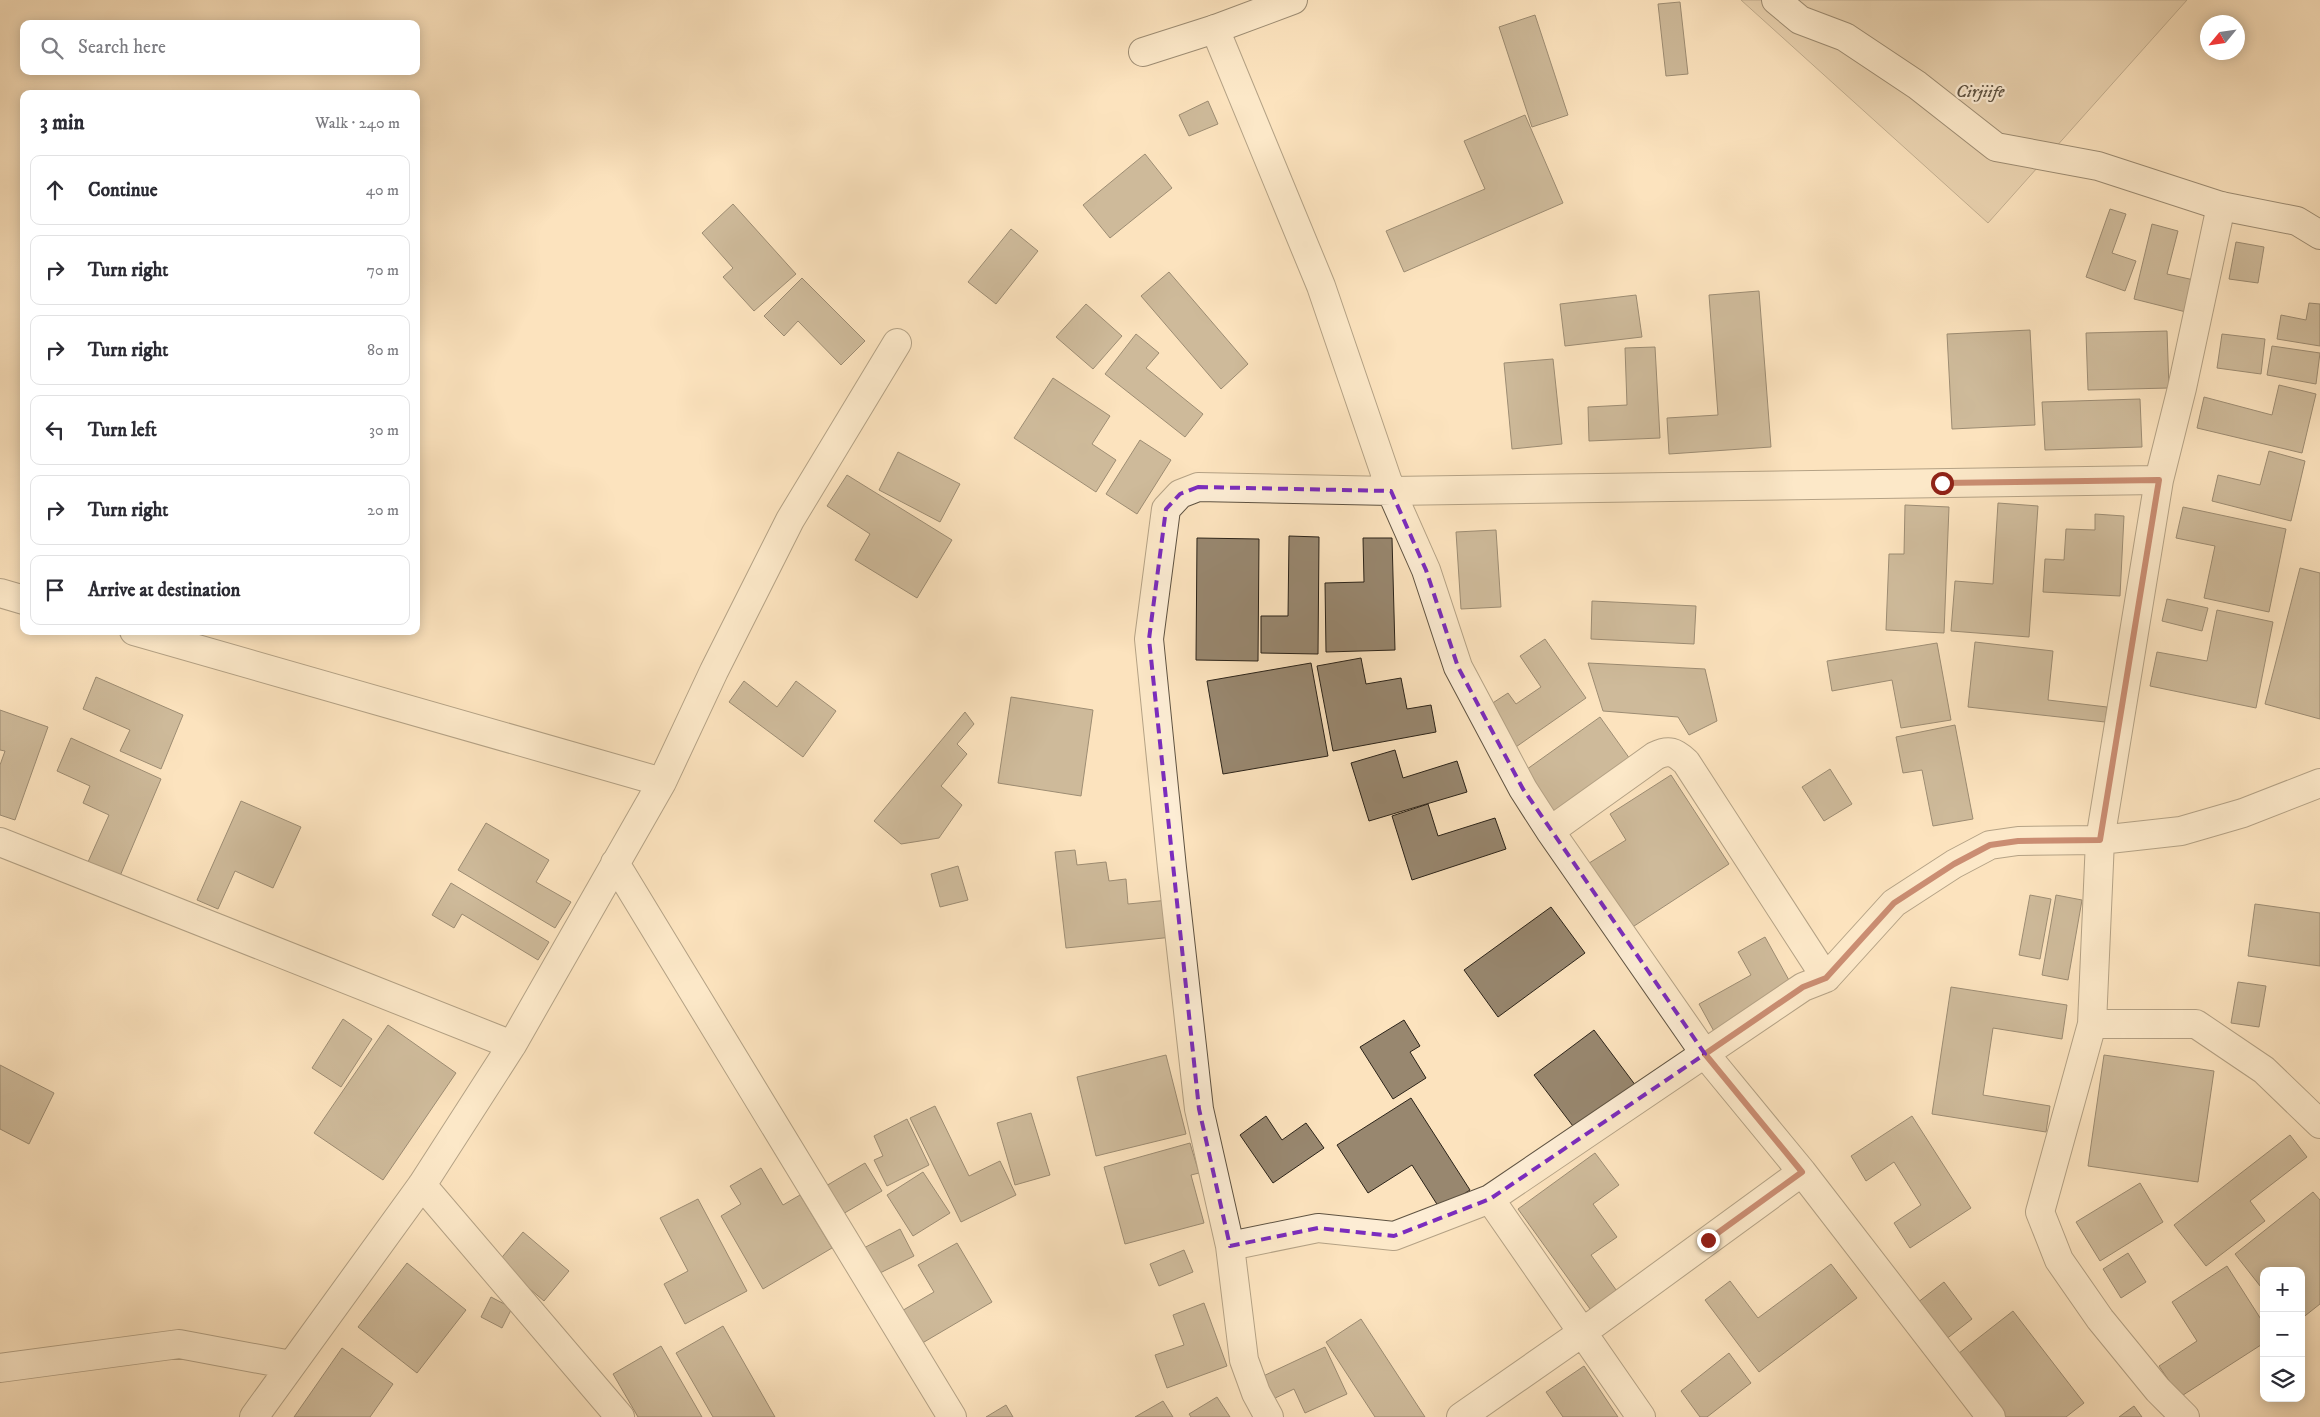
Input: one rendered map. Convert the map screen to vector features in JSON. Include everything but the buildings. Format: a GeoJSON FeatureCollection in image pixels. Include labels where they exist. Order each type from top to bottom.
{"type":"FeatureCollection","features":[{"type":"Feature","properties":{"kind":"street"},"geometry":{"type":"LineString","coordinates":[[1143,52],[1215,29],[1293,0]]}},
{"type":"Feature","properties":{"kind":"street"},"geometry":{"type":"LineString","coordinates":[[1776,0],[1800,20],[1845,38],[1909,80],[1996,148],[2098,166],[2222,206],[2297,220],[2320,235]]}},
{"type":"Feature","properties":{"kind":"street"},"geometry":{"type":"LineString","coordinates":[[1215,29],[1320,286],[1391,491],[1426,570],[1458,667],[1523,790],[1550,832],[1705,1054],[1802,1172],[1991,1417]]}},
{"type":"Feature","properties":{"kind":"street"},"geometry":{"type":"LineString","coordinates":[[2185,1417],[2158,1390],[2100,1319],[2059,1260],[2040,1212],[2092,1024],[2100,840],[2159,480],[2182,388],[2222,206]]}},
{"type":"Feature","properties":{"kind":"street"},"geometry":{"type":"LineString","coordinates":[[254,1417],[422,1185],[512,1045],[662,782],[714,671],[790,520],[896,343]]}},
{"type":"Feature","properties":{"kind":"street"},"geometry":{"type":"LineString","coordinates":[[1268,1417],[1256,1393],[1244,1360],[1230,1246],[1199,1110],[1149,638],[1166,509],[1180,494],[1198,487],[1391,491],[2159,480]]}},
{"type":"Feature","properties":{"kind":"street"},"geometry":{"type":"LineString","coordinates":[[0,593],[20,599]]}},
{"type":"Feature","properties":{"kind":"street"},"geometry":{"type":"LineString","coordinates":[[148,635],[662,782]]}},
{"type":"Feature","properties":{"kind":"street"},"geometry":{"type":"LineString","coordinates":[[1550,832],[1655,756],[1665,751],[1675,752],[1686,762],[1826,978]]}},
{"type":"Feature","properties":{"kind":"street"},"geometry":{"type":"LineString","coordinates":[[1230,1246],[1318,1228],[1394,1236],[1490,1200],[1803,987],[1826,978],[1894,903],[1954,864],[1990,845],[2018,841],[2100,840],[2181,831],[2243,813],[2320,783]]}},
{"type":"Feature","properties":{"kind":"street"},"geometry":{"type":"LineString","coordinates":[[0,842],[512,1045]]}},
{"type":"Feature","properties":{"kind":"street"},"geometry":{"type":"LineString","coordinates":[[615,863],[952,1417]]}},
{"type":"Feature","properties":{"kind":"street"},"geometry":{"type":"LineString","coordinates":[[2092,1024],[2196,1024],[2264,1070],[2320,1124]]}},
{"type":"Feature","properties":{"kind":"street"},"geometry":{"type":"LineString","coordinates":[[1461,1417],[1583,1332],[1802,1172]]}},
{"type":"Feature","properties":{"kind":"street"},"geometry":{"type":"LineString","coordinates":[[422,1185],[620,1417]]}},
{"type":"Feature","properties":{"kind":"street"},"geometry":{"type":"LineString","coordinates":[[1490,1200],[1641,1417]]}},
{"type":"Feature","properties":{"kind":"street"},"geometry":{"type":"LineString","coordinates":[[0,1368],[179,1344],[292,1365]]}},
{"type":"Feature","properties":{"kind":"highlighted area"},"geometry":{"type":"Polygon","coordinates":[[[1198,487],[1391,491],[1426,570],[1458,667],[1523,789],[1705,1054],[1490,1199],[1394,1236],[1318,1228],[1230,1246],[1199,1109],[1149,639],[1166,509],[1180,494],[1198,487]]]}},
{"type":"Feature","properties":{"kind":"green space","name":"Cirjiife"},"geometry":{"type":"Polygon","coordinates":[[[1741,0],[2187,0],[1988,223],[1741,0]]]}},
{"type":"Feature","properties":{"kind":"route"},"geometry":{"type":"LineString","coordinates":[[1708,1240],[1802,1172],[1705,1054],[1803,987],[1826,978],[1843,957],[1894,903],[1954,864],[1990,845],[2018,841],[2100,840],[2159,480],[1942,483]]}}]}
